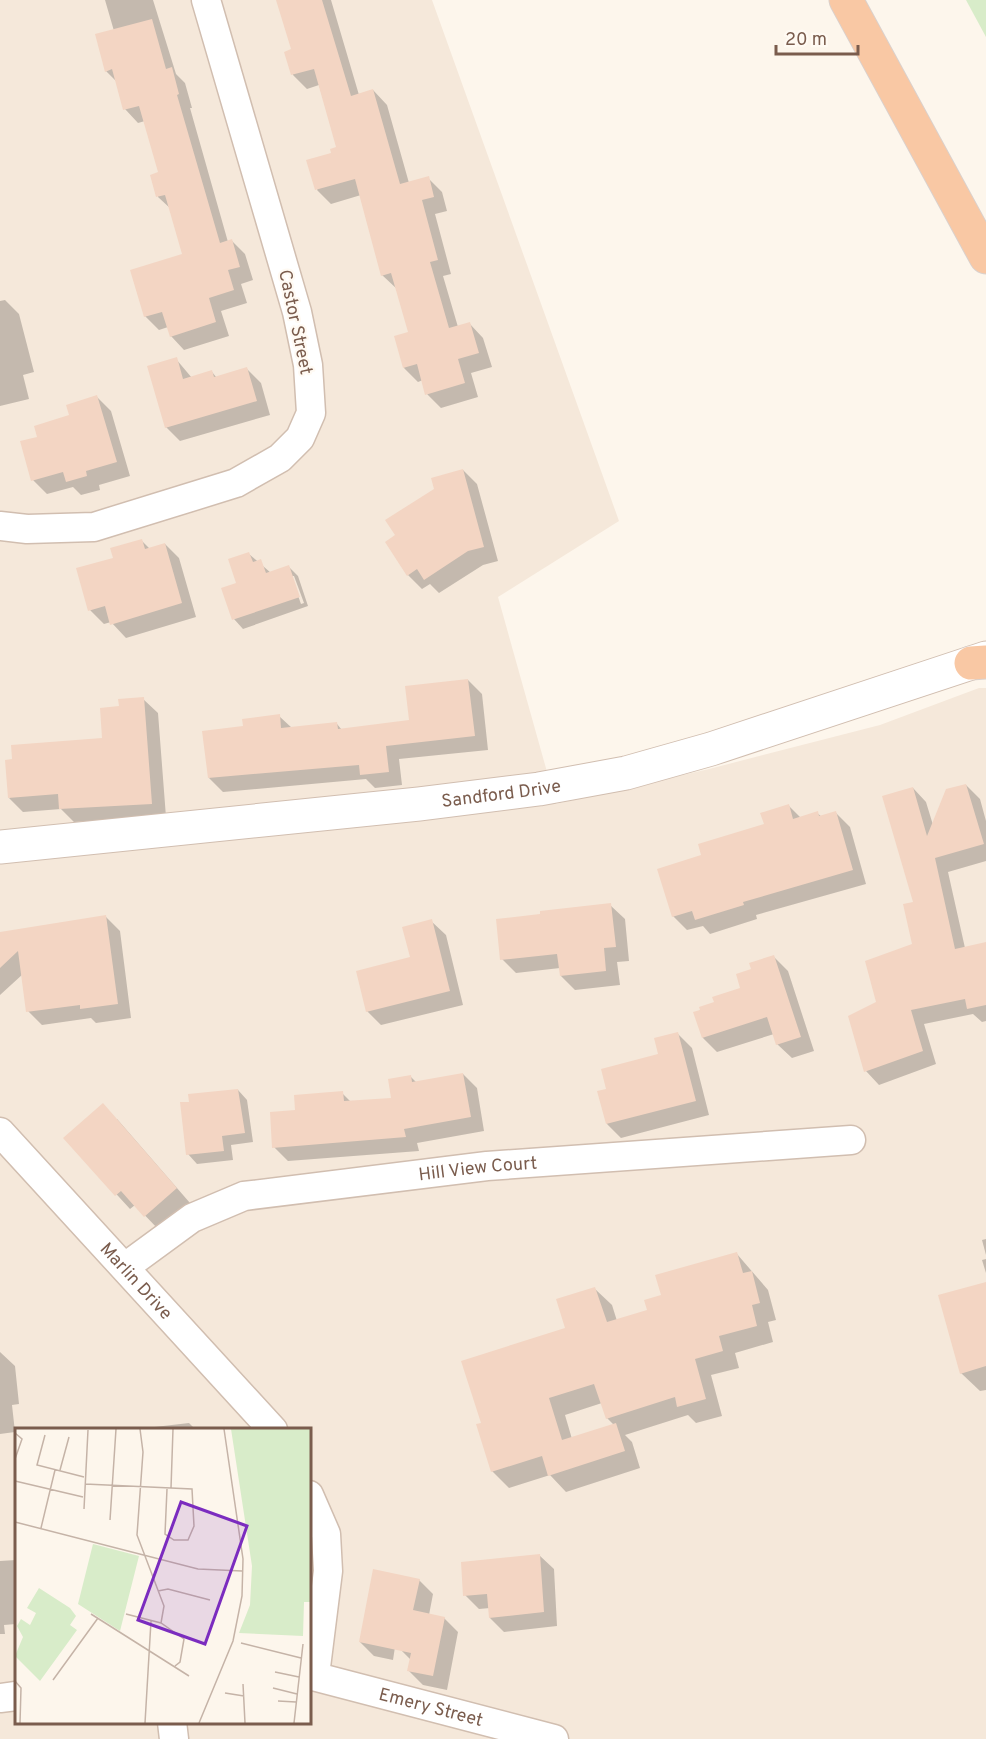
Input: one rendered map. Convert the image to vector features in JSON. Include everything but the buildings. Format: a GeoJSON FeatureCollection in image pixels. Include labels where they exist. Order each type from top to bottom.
{"type":"FeatureCollection","features":[{"type":"Feature","properties":{"kind":"highway"},"geometry":{"type":"LineString","coordinates":[[846,0],[986,257]]}},
{"type":"Feature","properties":{"kind":"street","name":"Castor Street"},"geometry":{"type":"LineString","coordinates":[[0,526],[27,529],[94,527],[236,483],[280,458],[300,438],[311,413],[308,365],[297,312],[206,0]]}},
{"type":"Feature","properties":{"kind":"street","name":"Sandford Drive"},"geometry":{"type":"LineString","coordinates":[[0,847],[419,804],[539,789],[626,773],[722,745],[981,661]]}},
{"type":"Feature","properties":{"kind":"street","name":"Marlin Drive"},"geometry":{"type":"LineString","coordinates":[[0,1132],[271,1428]]}},
{"type":"Feature","properties":{"kind":"street","name":"Hill View Court"},"geometry":{"type":"LineString","coordinates":[[125,1267],[192,1218],[244,1196],[487,1166],[851,1140]]}},
{"type":"Feature","properties":{"kind":"street"},"geometry":{"type":"LineString","coordinates":[[310,1497],[326,1534],[328,1571],[312,1675]]}},
{"type":"Feature","properties":{"kind":"street","name":"Emery Street"},"geometry":{"type":"LineString","coordinates":[[312,1675],[554,1739]]}},
{"type":"Feature","properties":{"kind":"street"},"geometry":{"type":"LineString","coordinates":[[0,1698],[15,1696]]}},
{"type":"Feature","properties":{"kind":"street"},"geometry":{"type":"LineString","coordinates":[[172,1724],[174,1739]]}},
{"type":"Feature","properties":{"kind":"shaded area"},"geometry":{"type":"Polygon","coordinates":[[[0,0],[432,0],[619,521],[498,597],[556,804],[709,769],[880,725],[979,688],[986,688],[986,1739],[0,1739],[0,0]]]}},
{"type":"Feature","properties":{"kind":"green space"},"geometry":{"type":"Polygon","coordinates":[[[966,0],[986,0],[986,37],[966,0]]]}}]}
